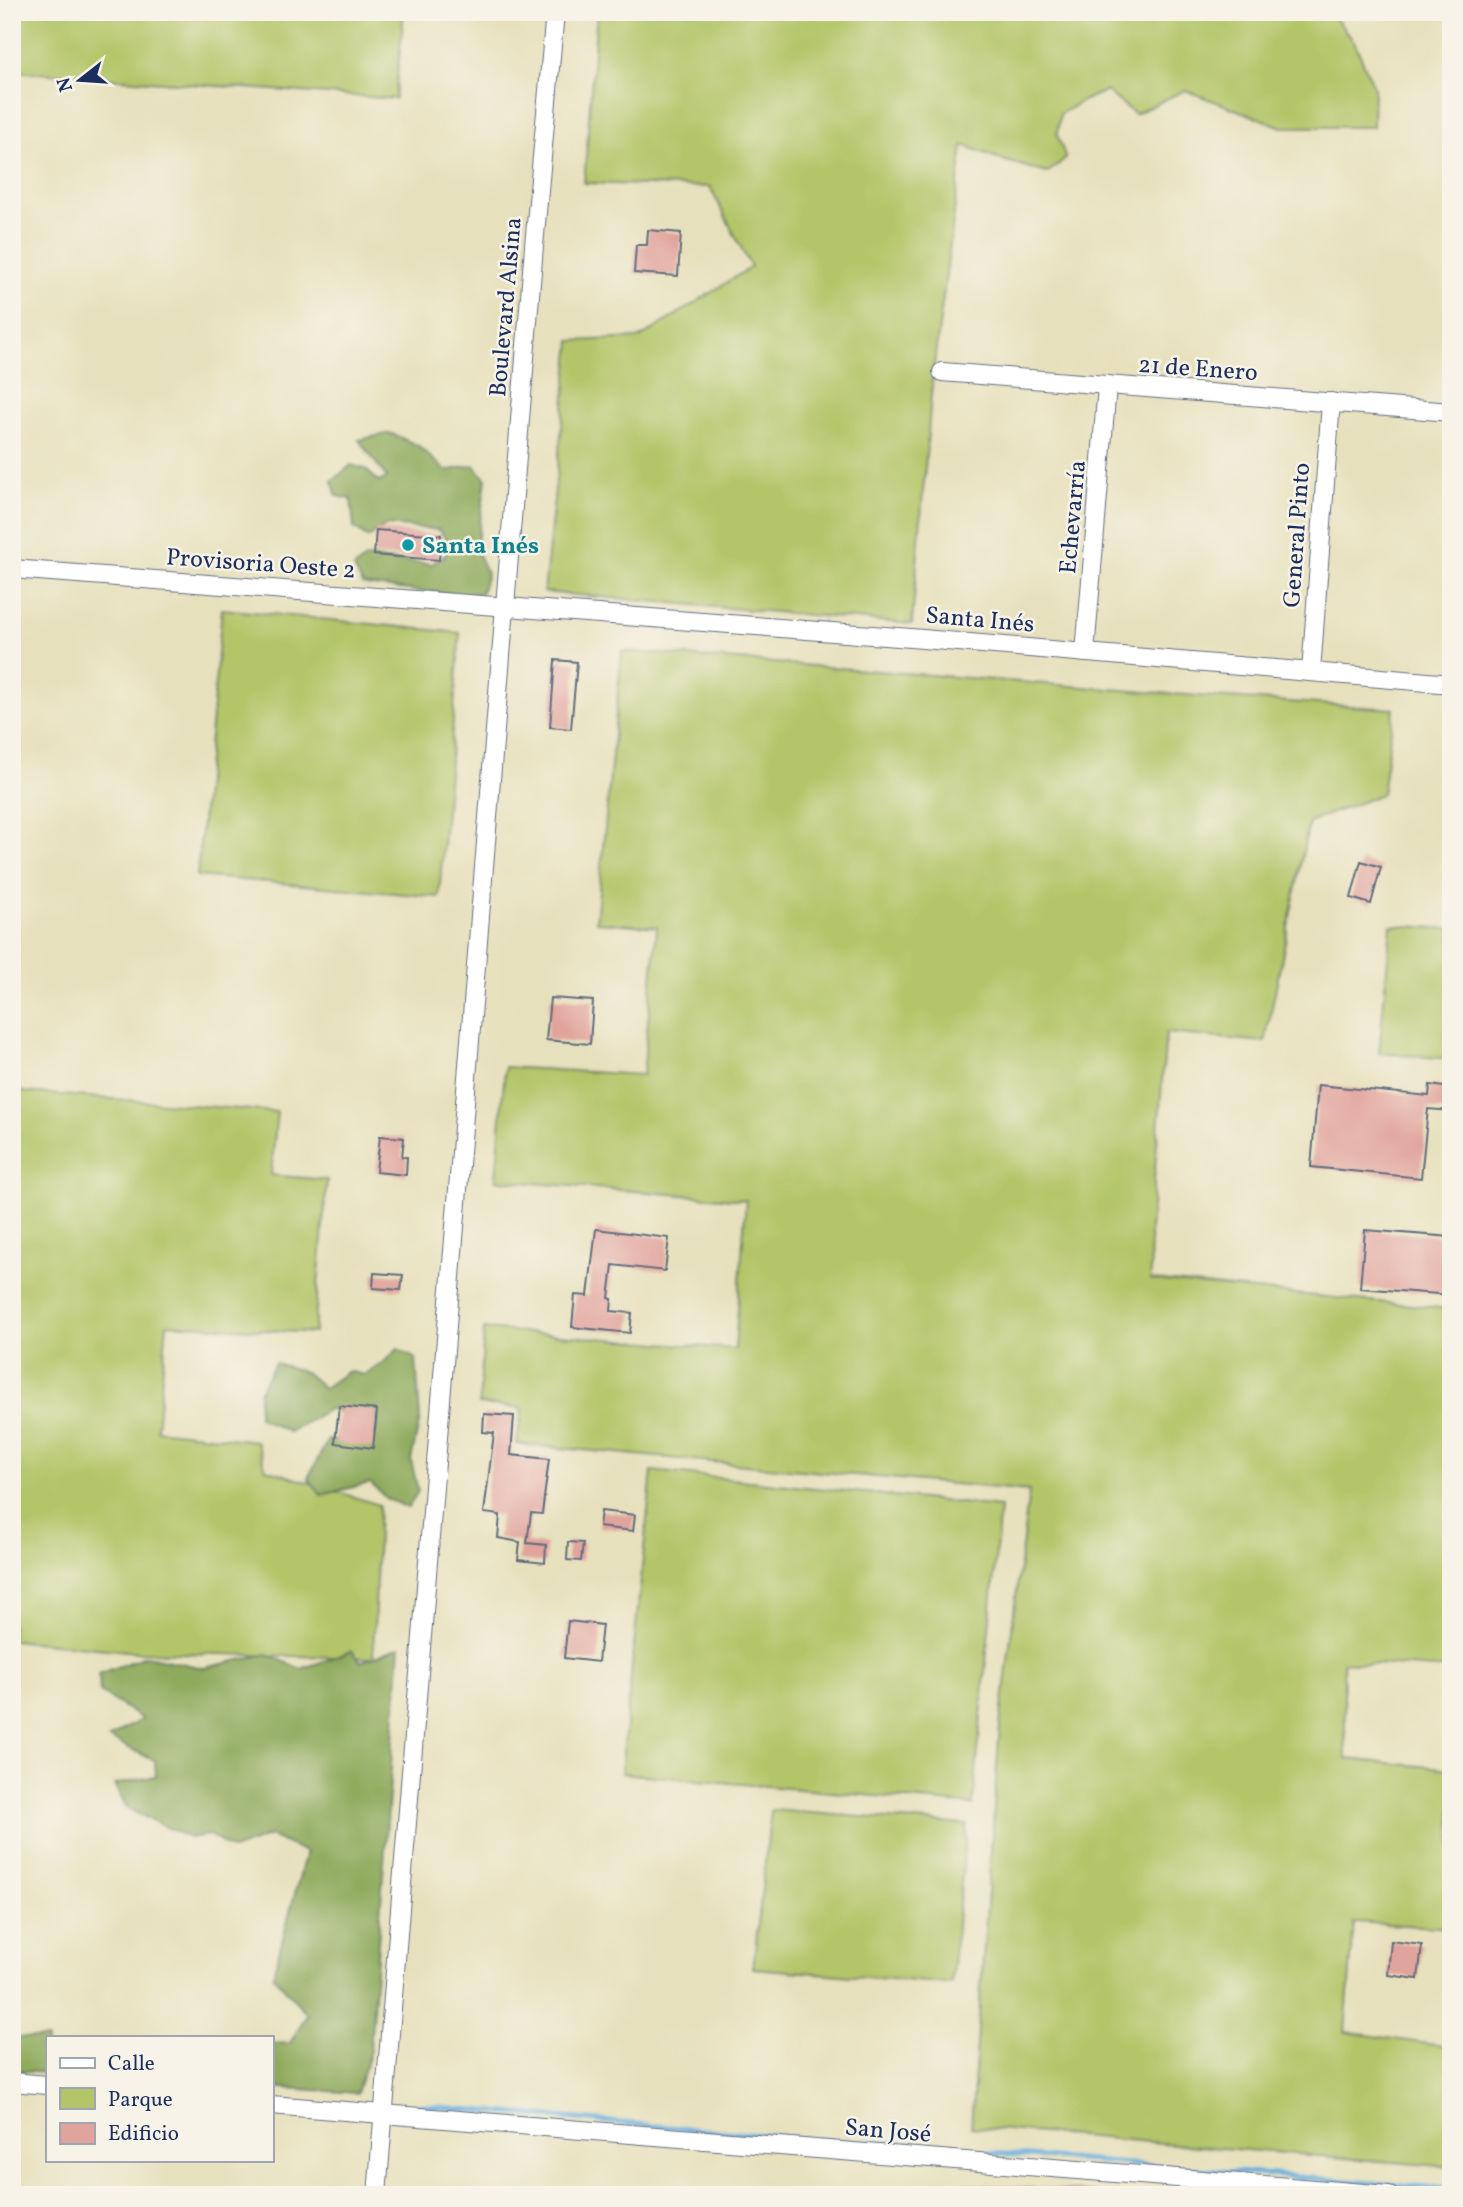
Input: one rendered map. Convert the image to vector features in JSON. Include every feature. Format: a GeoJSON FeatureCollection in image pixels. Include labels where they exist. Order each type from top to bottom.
{"type":"FeatureCollection","features":[{"type":"Feature","properties":{"kind":"street","name":"Boulevard Alsina"},"geometry":{"type":"LineString","coordinates":[[377,2195],[555,12]]}},
{"type":"Feature","properties":{"kind":"street","name":"21 de Enero"},"geometry":{"type":"LineString","coordinates":[[942,372],[1451,412]]}},
{"type":"Feature","properties":{"kind":"street","name":"Echevarría"},"geometry":{"type":"LineString","coordinates":[[1085,653],[1107,386]]}},
{"type":"Feature","properties":{"kind":"street","name":"General Pinto"},"geometry":{"type":"LineString","coordinates":[[1311,672],[1331,402]]}},
{"type":"Feature","properties":{"kind":"street","name":"Provisoria Oeste 2"},"geometry":{"type":"LineString","coordinates":[[12,569],[505,607]]}},
{"type":"Feature","properties":{"kind":"street","name":"Santa Inés"},"geometry":{"type":"LineString","coordinates":[[505,607],[1451,684]]}},
{"type":"Feature","properties":{"kind":"street"},"geometry":{"type":"LineString","coordinates":[[12,2082],[46,2085]]}},
{"type":"Feature","properties":{"kind":"street","name":"San José"},"geometry":{"type":"LineString","coordinates":[[273,2105],[1388,2195]]}},
{"type":"Feature","properties":{"kind":"green space"},"geometry":{"type":"Polygon","coordinates":[[[12,12],[404,12],[395,99],[12,71],[12,12]]]}},
{"type":"Feature","properties":{"kind":"green space"},"geometry":{"type":"Polygon","coordinates":[[[597,12],[1330,12],[1354,41],[1374,87],[1373,127],[1282,127],[1185,90],[1135,114],[1106,91],[1060,114],[1057,134],[1066,159],[1047,173],[963,145],[933,372],[912,624],[544,592],[571,341],[640,338],[751,267],[710,187],[584,183],[597,12]]]}},
{"type":"Feature","properties":{"kind":"green space"},"geometry":{"type":"Polygon","coordinates":[[[390,433],[417,445],[446,471],[474,465],[486,479],[476,550],[487,574],[481,593],[454,595],[363,585],[354,568],[366,558],[432,564],[445,556],[446,539],[439,530],[387,525],[368,538],[354,528],[351,499],[337,496],[332,481],[351,465],[365,469],[379,482],[387,478],[359,440],[390,433]]]}},
{"type":"Feature","properties":{"kind":"green space"},"geometry":{"type":"Polygon","coordinates":[[[222,609],[460,633],[439,897],[197,876],[222,609]]]}},
{"type":"Feature","properties":{"kind":"green space"},"geometry":{"type":"Polygon","coordinates":[[[622,651],[1394,709],[1382,794],[1309,822],[1265,1042],[1166,1033],[1150,1230],[1151,1280],[1451,1309],[1451,1669],[1343,1662],[1346,1759],[1451,1769],[1451,1928],[1354,1922],[1345,2032],[1451,2047],[1451,2167],[971,2127],[1000,1725],[1029,1491],[517,1444],[522,1408],[479,1404],[484,1329],[735,1349],[746,1200],[496,1180],[505,1067],[643,1075],[657,927],[596,922],[622,651]]]}},
{"type":"Feature","properties":{"kind":"green space"},"geometry":{"type":"Polygon","coordinates":[[[1391,925],[1451,929],[1451,1059],[1379,1053],[1391,925]]]}},
{"type":"Feature","properties":{"kind":"green space"},"geometry":{"type":"Polygon","coordinates":[[[12,1091],[277,1112],[271,1175],[327,1180],[314,1333],[167,1324],[157,1430],[256,1441],[266,1469],[379,1505],[373,1658],[138,1652],[12,1640],[12,1091]]]}},
{"type":"Feature","properties":{"kind":"green space"},"geometry":{"type":"Polygon","coordinates":[[[398,1349],[416,1359],[420,1419],[411,1460],[418,1491],[408,1508],[387,1499],[370,1483],[321,1495],[308,1478],[328,1440],[374,1436],[378,1418],[342,1413],[331,1408],[289,1432],[258,1417],[259,1392],[275,1363],[305,1372],[324,1388],[348,1371],[364,1375],[398,1349]]]}},
{"type":"Feature","properties":{"kind":"green space"},"geometry":{"type":"Polygon","coordinates":[[[652,1471],[1000,1507],[973,1805],[621,1773],[652,1471]]]}},
{"type":"Feature","properties":{"kind":"green space"},"geometry":{"type":"Polygon","coordinates":[[[400,1647],[370,2050],[357,2093],[273,2087],[273,2044],[290,2043],[307,2014],[273,1975],[306,1852],[270,1836],[233,1850],[209,1835],[189,1838],[128,1809],[114,1785],[156,1776],[155,1761],[109,1738],[142,1719],[100,1692],[99,1674],[146,1656],[204,1668],[267,1654],[301,1669],[352,1651],[361,1662],[400,1647]]]}},
{"type":"Feature","properties":{"kind":"green space"},"geometry":{"type":"Polygon","coordinates":[[[771,1810],[967,1825],[951,1984],[753,1968],[771,1810]]]}},
{"type":"Feature","properties":{"kind":"green space"},"geometry":{"type":"Polygon","coordinates":[[[12,2037],[46,2039],[46,2073],[12,2071],[12,2037]]]}},
{"type":"Feature","properties":{"kind":"green space"},"geometry":{"type":"Polygon","coordinates":[[[958,2184],[1130,2195],[957,2195],[958,2184]]]}},
{"type":"Feature","properties":{"kind":"building"},"geometry":{"type":"Polygon","coordinates":[[[648,230],[681,233],[678,276],[634,273],[636,245],[647,245],[648,230]]]}},
{"type":"Feature","properties":{"kind":"building","name":"Santa Inés"},"geometry":{"type":"Polygon","coordinates":[[[376,530],[441,535],[439,560],[374,555],[376,530]]]}},
{"type":"Feature","properties":{"kind":"building"},"geometry":{"type":"Polygon","coordinates":[[[555,660],[577,662],[571,729],[550,727],[555,660]]]}},
{"type":"Feature","properties":{"kind":"building"},"geometry":{"type":"Polygon","coordinates":[[[1361,861],[1381,867],[1371,904],[1351,898],[1361,861]]]}},
{"type":"Feature","properties":{"kind":"building"},"geometry":{"type":"Polygon","coordinates":[[[550,998],[593,1001],[590,1044],[546,1040],[550,998]]]}},
{"type":"Feature","properties":{"kind":"building"},"geometry":{"type":"Polygon","coordinates":[[[1318,1085],[1429,1096],[1430,1085],[1451,1088],[1451,1111],[1428,1109],[1421,1178],[1311,1167],[1318,1085]]]}},
{"type":"Feature","properties":{"kind":"building"},"geometry":{"type":"Polygon","coordinates":[[[380,1136],[404,1138],[402,1157],[407,1157],[406,1175],[376,1172],[380,1136]]]}},
{"type":"Feature","properties":{"kind":"building"},"geometry":{"type":"Polygon","coordinates":[[[596,1229],[669,1238],[665,1271],[613,1265],[609,1298],[612,1299],[611,1311],[632,1313],[630,1333],[572,1327],[575,1295],[588,1296],[596,1229]]]}},
{"type":"Feature","properties":{"kind":"building"},"geometry":{"type":"Polygon","coordinates":[[[1365,1230],[1451,1237],[1451,1295],[1360,1288],[1365,1230]]]}},
{"type":"Feature","properties":{"kind":"building"},"geometry":{"type":"Polygon","coordinates":[[[374,1273],[403,1275],[401,1290],[373,1288],[374,1273]]]}},
{"type":"Feature","properties":{"kind":"building"},"geometry":{"type":"Polygon","coordinates":[[[339,1406],[377,1410],[373,1448],[335,1443],[339,1406]]]}},
{"type":"Feature","properties":{"kind":"building"},"geometry":{"type":"Polygon","coordinates":[[[484,1414],[514,1416],[511,1455],[549,1459],[542,1514],[531,1513],[527,1543],[546,1545],[545,1563],[518,1560],[520,1542],[498,1538],[500,1515],[484,1513],[494,1433],[483,1432],[484,1414]]]}},
{"type":"Feature","properties":{"kind":"building"},"geometry":{"type":"Polygon","coordinates":[[[601,1511],[635,1515],[633,1531],[599,1527],[601,1511]]]}},
{"type":"Feature","properties":{"kind":"building"},"geometry":{"type":"Polygon","coordinates":[[[568,1542],[583,1543],[581,1561],[567,1560],[568,1542]]]}},
{"type":"Feature","properties":{"kind":"building"},"geometry":{"type":"Polygon","coordinates":[[[568,1621],[602,1625],[598,1662],[564,1658],[568,1621]]]}},
{"type":"Feature","properties":{"kind":"building"},"geometry":{"type":"Polygon","coordinates":[[[1391,1941],[1422,1945],[1418,1979],[1388,1975],[1391,1941]]]}},
{"type":"Feature","properties":{"kind":"waterway"},"geometry":{"type":"LineString","coordinates":[[416,2105],[818,2140],[940,2145]]}},
{"type":"Feature","properties":{"kind":"waterway"},"geometry":{"type":"LineString","coordinates":[[955,2147],[991,2153],[1451,2189]]}},
{"type":"Feature","properties":{"kind":"place","name":"Santa Inés"},"geometry":{"type":"Point","coordinates":[408,545]}}]}
